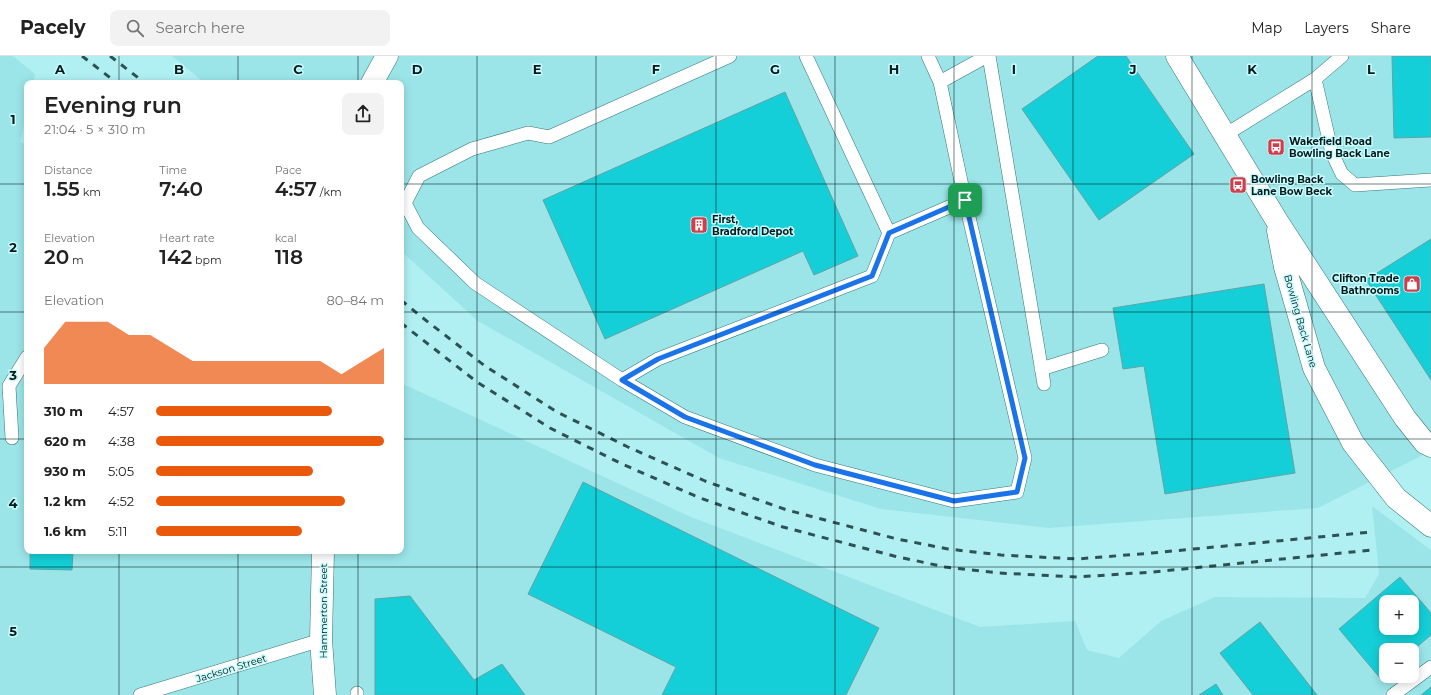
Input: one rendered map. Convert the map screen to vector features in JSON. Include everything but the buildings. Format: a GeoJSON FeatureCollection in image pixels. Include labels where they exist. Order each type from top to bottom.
{"type":"FeatureCollection","features":[{"type":"Feature","properties":{"kind":"street"},"geometry":{"type":"LineString","coordinates":[[374,80],[387,56]]}},
{"type":"Feature","properties":{"kind":"street","name":"Bowling Back Lane"},"geometry":{"type":"LineString","coordinates":[[1177,56],[1276,221],[1405,418],[1425,443],[1431,446]]}},
{"type":"Feature","properties":{"kind":"street","name":"Bowling Back Lane"},"geometry":{"type":"LineString","coordinates":[[1276,221],[1285,267],[1314,368],[1353,444],[1396,498],[1431,526]]}},
{"type":"Feature","properties":{"kind":"street","name":"Hammerton Street"},"geometry":{"type":"LineString","coordinates":[[323,554],[321,640],[325,695]]}},
{"type":"Feature","properties":{"kind":"lane"},"geometry":{"type":"LineString","coordinates":[[730,56],[549,137],[528,133],[472,149],[419,176],[405,203],[418,228],[475,282],[622,380],[685,417],[815,465],[954,501],[1017,492],[1025,458],[965,200],[940,82],[928,56]]}},
{"type":"Feature","properties":{"kind":"lane"},"geometry":{"type":"LineString","coordinates":[[806,56],[889,233]]}},
{"type":"Feature","properties":{"kind":"lane"},"geometry":{"type":"LineString","coordinates":[[940,82],[988,56],[1044,384]]}},
{"type":"Feature","properties":{"kind":"lane"},"geometry":{"type":"LineString","coordinates":[[1225,135],[1315,80],[1342,56]]}},
{"type":"Feature","properties":{"kind":"lane"},"geometry":{"type":"LineString","coordinates":[[1315,80],[1332,153],[1342,174],[1355,185],[1431,180]]}},
{"type":"Feature","properties":{"kind":"lane"},"geometry":{"type":"LineString","coordinates":[[622,380],[658,359],[872,276],[889,233],[965,200]]}},
{"type":"Feature","properties":{"kind":"lane"},"geometry":{"type":"LineString","coordinates":[[1041,369],[1102,350]]}},
{"type":"Feature","properties":{"kind":"lane"},"geometry":{"type":"LineString","coordinates":[[12,438],[9,386],[24,362]]}},
{"type":"Feature","properties":{"kind":"lane","name":"Jackson Street"},"geometry":{"type":"LineString","coordinates":[[140,695],[321,640]]}},
{"type":"Feature","properties":{"kind":"lane"},"geometry":{"type":"LineString","coordinates":[[1393,695],[1431,667]]}},
{"type":"Feature","properties":{"kind":"shaded area"},"geometry":{"type":"Polygon","coordinates":[[[0,56],[13,56],[35,74],[34,80],[24,80],[24,125],[20,142],[24,144],[24,554],[404,554],[404,384],[691,517],[980,627],[1075,621],[1087,650],[1119,658],[1161,621],[1215,597],[1365,598],[1379,574],[1372,506],[1431,550],[1431,695],[0,695],[0,56]]]}},
{"type":"Feature","properties":{"kind":"shaded area"},"geometry":{"type":"Polygon","coordinates":[[[172,56],[1431,56],[1431,451],[1318,508],[1048,528],[881,509],[719,458],[478,321],[404,254],[404,80],[201,80],[172,56]]]}},
{"type":"Feature","properties":{"kind":"railway"},"geometry":{"type":"LineString","coordinates":[[82,56],[113,80]]}},
{"type":"Feature","properties":{"kind":"railway"},"geometry":{"type":"LineString","coordinates":[[110,56],[141,80]]}},
{"type":"Feature","properties":{"kind":"railway"},"geometry":{"type":"LineString","coordinates":[[404,302],[485,366],[557,412],[628,447],[705,481],[787,510],[897,539],[948,549],[1001,555],[1077,559],[1371,532]]}},
{"type":"Feature","properties":{"kind":"railway"},"geometry":{"type":"LineString","coordinates":[[404,325],[477,382],[550,428],[622,464],[700,498],[783,527],[894,556],[945,567],[999,573],[1077,577],[1153,572],[1372,550]]}},
{"type":"Feature","properties":{"kind":"place","name":"Wakefield Road Bowling Back Lane"},"geometry":{"type":"Point","coordinates":[1276,147]}},
{"type":"Feature","properties":{"kind":"place","name":"Bowling Back Lane Bow Beck"},"geometry":{"type":"Point","coordinates":[1238,185]}},
{"type":"Feature","properties":{"kind":"place","name":"First, Bradford Depot"},"geometry":{"type":"Point","coordinates":[699,225]}},
{"type":"Feature","properties":{"kind":"place","name":"Clifton Trade Bathrooms"},"geometry":{"type":"Point","coordinates":[1412,284]}},
{"type":"Feature","properties":{"kind":"route"},"geometry":{"type":"LineString","coordinates":[[965,200],[1025,458],[1017,492],[954,501],[815,465],[685,417],[622,380],[658,359],[872,276],[889,233],[965,200]]}}]}
